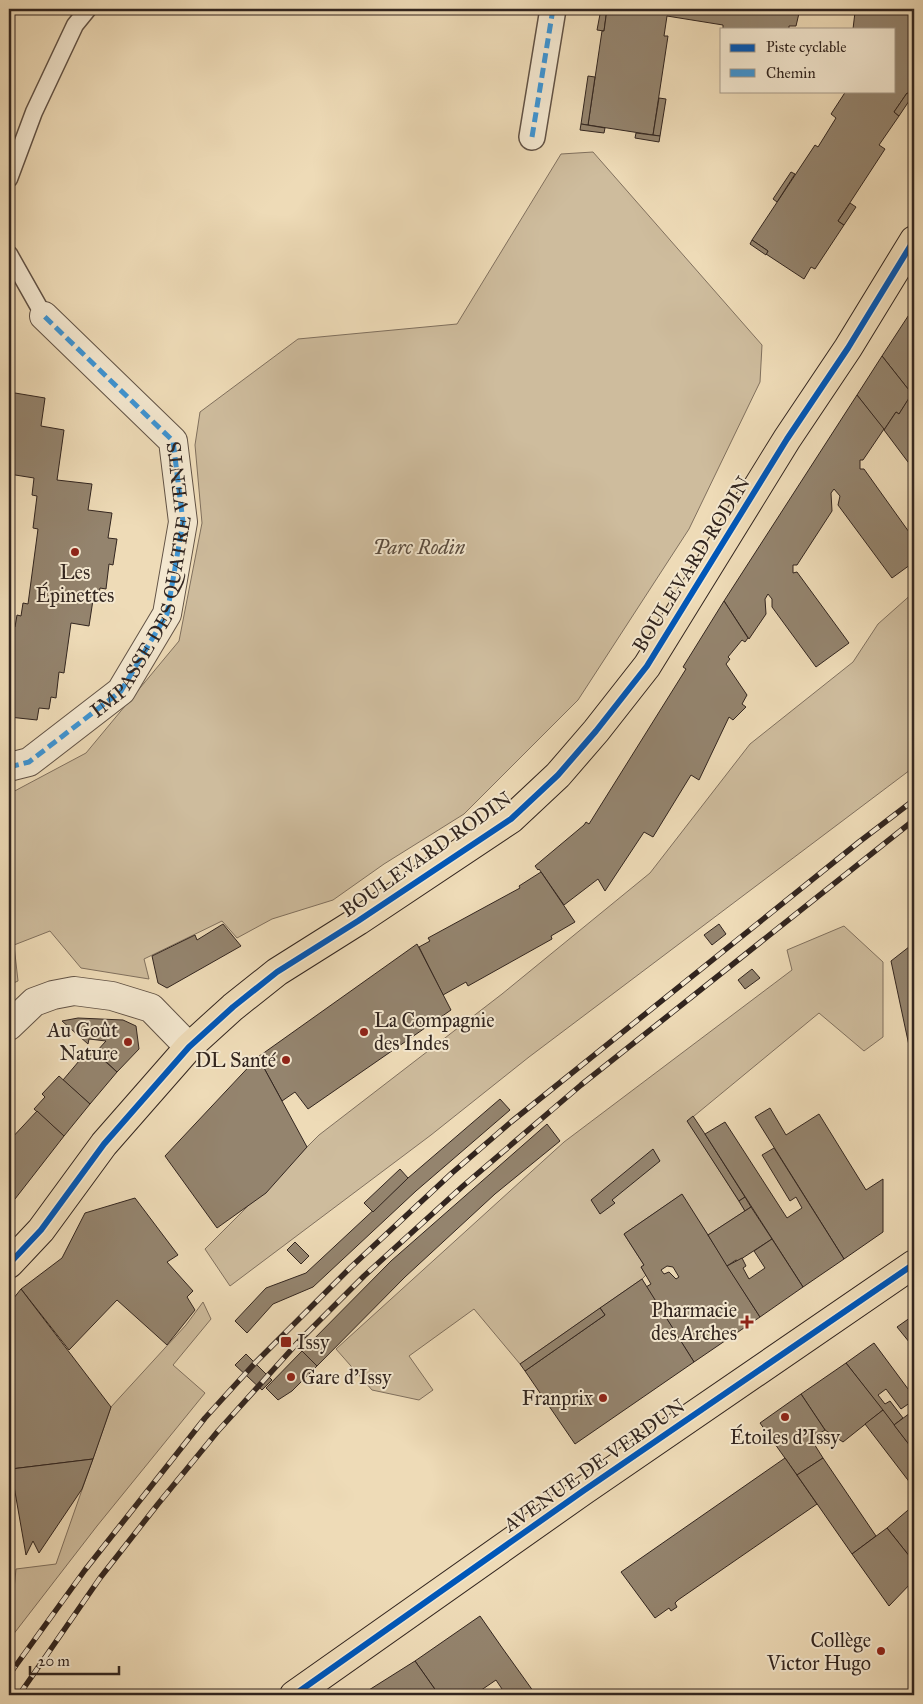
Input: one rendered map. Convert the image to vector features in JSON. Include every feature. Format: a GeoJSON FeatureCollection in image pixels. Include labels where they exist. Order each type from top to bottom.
{"type":"FeatureCollection","features":[{"type":"Feature","properties":{"kind":"main road","name":"BOULEVARD RODIN"},"geometry":{"type":"LineString","coordinates":[[9,1264],[41,1230],[104,1144],[189,1047],[277,972],[358,921],[511,819],[558,775],[596,731],[646,666],[788,439],[848,348],[914,240]]}},
{"type":"Feature","properties":{"kind":"main road","name":"AVENUE DE VERDUN"},"geometry":{"type":"LineString","coordinates":[[294,1695],[583,1491],[914,1264]]}},
{"type":"Feature","properties":{"kind":"street"},"geometry":{"type":"LineString","coordinates":[[532,137],[553,9]]}},
{"type":"Feature","properties":{"kind":"street","name":"IMPASSE DES QUATRE VENTS"},"geometry":{"type":"LineString","coordinates":[[9,768],[30,762],[121,690],[168,614],[183,522],[173,441],[44,316]]}},
{"type":"Feature","properties":{"kind":"street"},"geometry":{"type":"LineString","coordinates":[[9,1026],[34,1002],[53,995],[74,992],[112,996],[151,1008],[189,1047]]}},
{"type":"Feature","properties":{"kind":"lane"},"geometry":{"type":"LineString","coordinates":[[9,179],[34,112],[75,25],[88,9]]}},
{"type":"Feature","properties":{"kind":"lane","name":"IMPASSE DES QUATRE VENTS"},"geometry":{"type":"LineString","coordinates":[[9,254],[44,316]]}},
{"type":"Feature","properties":{"kind":"green space","name":"Parc Rodin"},"geometry":{"type":"Polygon","coordinates":[[[593,152],[762,345],[760,382],[689,529],[578,700],[464,814],[384,864],[333,900],[272,919],[237,938],[222,921],[144,959],[149,979],[81,968],[50,931],[14,945],[18,981],[9,985],[9,794],[86,753],[179,641],[202,523],[195,445],[200,412],[298,339],[457,324],[561,154],[593,152]]]}},
{"type":"Feature","properties":{"kind":"green space"},"geometry":{"type":"Polygon","coordinates":[[[914,592],[914,767],[529,1057],[431,1135],[230,1286],[205,1249],[319,1135],[502,994],[650,873],[750,744],[853,662],[878,624],[914,592]]]}},
{"type":"Feature","properties":{"kind":"green space"},"geometry":{"type":"Polygon","coordinates":[[[844,926],[883,962],[883,1037],[864,1051],[819,1013],[688,1121],[745,1211],[708,1235],[681,1195],[624,1234],[644,1265],[641,1267],[646,1275],[520,1364],[474,1309],[409,1356],[433,1390],[419,1400],[372,1390],[336,1349],[564,1142],[792,970],[787,950],[844,926]]]}},
{"type":"Feature","properties":{"kind":"green space"},"geometry":{"type":"Polygon","coordinates":[[[203,1302],[211,1319],[173,1365],[205,1393],[97,1526],[9,1640],[16,1569],[56,1564],[111,1407],[186,1325],[203,1302]]]}},
{"type":"Feature","properties":{"kind":"building"},"geometry":{"type":"Polygon","coordinates":[[[601,9],[607,9],[604,31],[597,30],[601,9]]]}},
{"type":"Feature","properties":{"kind":"building"},"geometry":{"type":"Polygon","coordinates":[[[607,9],[800,9],[796,26],[789,26],[789,28],[723,28],[723,25],[667,16],[664,36],[668,36],[653,135],[588,125],[602,31],[604,31],[607,9]]]}},
{"type":"Feature","properties":{"kind":"building"},"geometry":{"type":"Polygon","coordinates":[[[860,9],[914,9],[914,89],[910,95],[907,93],[894,112],[899,116],[879,145],[885,149],[838,221],[844,225],[815,269],[811,267],[804,279],[766,254],[768,251],[752,240],[815,145],[818,147],[836,118],[831,114],[845,92],[896,92],[896,28],[853,28],[855,12],[860,13],[860,9]]]}},
{"type":"Feature","properties":{"kind":"building"},"geometry":{"type":"Polygon","coordinates":[[[588,76],[595,77],[588,125],[581,124],[588,76]]]}},
{"type":"Feature","properties":{"kind":"building"},"geometry":{"type":"Polygon","coordinates":[[[907,93],[913,95],[899,116],[894,112],[907,93]]]}},
{"type":"Feature","properties":{"kind":"building"},"geometry":{"type":"Polygon","coordinates":[[[659,98],[666,99],[660,136],[653,135],[659,98]]]}},
{"type":"Feature","properties":{"kind":"building"},"geometry":{"type":"Polygon","coordinates":[[[581,124],[605,128],[604,133],[580,130],[581,124]]]}},
{"type":"Feature","properties":{"kind":"building"},"geometry":{"type":"Polygon","coordinates":[[[636,133],[660,136],[659,142],[635,138],[636,133]]]}},
{"type":"Feature","properties":{"kind":"building"},"geometry":{"type":"Polygon","coordinates":[[[791,172],[795,174],[777,202],[773,199],[791,172]]]}},
{"type":"Feature","properties":{"kind":"building"},"geometry":{"type":"Polygon","coordinates":[[[850,203],[856,207],[844,225],[838,221],[850,203]]]}},
{"type":"Feature","properties":{"kind":"building"},"geometry":{"type":"Polygon","coordinates":[[[752,240],[768,251],[766,255],[750,244],[752,240]]]}},
{"type":"Feature","properties":{"kind":"building"},"geometry":{"type":"Polygon","coordinates":[[[914,307],[914,390],[912,394],[882,356],[914,307]]]}},
{"type":"Feature","properties":{"kind":"building"},"geometry":{"type":"Polygon","coordinates":[[[882,356],[912,394],[899,414],[896,412],[884,430],[857,395],[882,356]]]}},
{"type":"Feature","properties":{"kind":"building"},"geometry":{"type":"Polygon","coordinates":[[[914,390],[914,470],[884,430],[896,412],[899,414],[914,390]]]}},
{"type":"Feature","properties":{"kind":"building","name":"Les Épinettes"},"geometry":{"type":"Polygon","coordinates":[[[9,392],[45,398],[41,426],[64,430],[57,480],[92,484],[88,510],[112,513],[108,538],[117,539],[113,565],[109,564],[106,589],[100,588],[98,600],[93,600],[89,626],[71,623],[64,673],[59,672],[56,698],[51,697],[49,709],[39,708],[37,720],[9,717],[9,627],[15,627],[17,615],[21,616],[23,603],[28,604],[38,529],[33,528],[37,496],[32,495],[34,478],[9,474],[9,392]]]}},
{"type":"Feature","properties":{"kind":"building"},"geometry":{"type":"Polygon","coordinates":[[[857,395],[884,429],[863,460],[860,460],[860,469],[864,469],[914,539],[914,562],[892,578],[838,505],[840,496],[834,489],[831,493],[832,511],[797,565],[793,565],[793,573],[797,572],[849,643],[816,667],[772,607],[772,599],[768,594],[765,599],[766,614],[749,639],[724,601],[857,395]]]}},
{"type":"Feature","properties":{"kind":"building"},"geometry":{"type":"Polygon","coordinates":[[[724,601],[748,638],[745,642],[742,640],[728,657],[730,659],[726,664],[747,695],[742,704],[746,707],[733,720],[729,717],[699,780],[691,775],[653,837],[644,832],[605,891],[598,879],[564,905],[535,866],[586,822],[589,824],[686,669],[683,667],[724,601]]]}},
{"type":"Feature","properties":{"kind":"building"},"geometry":{"type":"Polygon","coordinates":[[[541,872],[575,922],[551,936],[552,939],[468,986],[466,982],[443,995],[419,947],[430,941],[428,938],[520,888],[519,886],[541,872]]]}},
{"type":"Feature","properties":{"kind":"building"},"geometry":{"type":"Polygon","coordinates":[[[223,924],[241,946],[167,988],[158,983],[152,956],[195,935],[197,940],[223,924]]]}},
{"type":"Feature","properties":{"kind":"building"},"geometry":{"type":"Polygon","coordinates":[[[719,924],[726,934],[712,945],[704,935],[719,924]]]}},
{"type":"Feature","properties":{"kind":"building"},"geometry":{"type":"Polygon","coordinates":[[[914,943],[914,1069],[891,961],[914,943]]]}},
{"type":"Feature","properties":{"kind":"building"},"geometry":{"type":"Polygon","coordinates":[[[417,944],[451,1010],[308,1109],[295,1092],[282,1101],[258,1057],[417,944]]]}},
{"type":"Feature","properties":{"kind":"building"},"geometry":{"type":"Polygon","coordinates":[[[752,969],[760,978],[745,989],[738,980],[752,969]]]}},
{"type":"Feature","properties":{"kind":"building"},"geometry":{"type":"Polygon","coordinates":[[[78,1018],[123,1020],[136,1026],[139,1049],[117,1072],[96,1052],[106,1041],[89,1039],[88,1044],[62,1021],[78,1018]]]}},
{"type":"Feature","properties":{"kind":"building"},"geometry":{"type":"Polygon","coordinates":[[[90,1048],[117,1072],[90,1104],[63,1080],[90,1048]]]}},
{"type":"Feature","properties":{"kind":"building"},"geometry":{"type":"Polygon","coordinates":[[[258,1057],[307,1147],[266,1193],[217,1228],[165,1156],[258,1057]]]}},
{"type":"Feature","properties":{"kind":"building"},"geometry":{"type":"Polygon","coordinates":[[[59,1076],[90,1104],[64,1136],[34,1109],[45,1097],[42,1094],[59,1076]]]}},
{"type":"Feature","properties":{"kind":"building"},"geometry":{"type":"Polygon","coordinates":[[[500,1099],[510,1110],[416,1191],[313,1287],[273,1304],[247,1333],[235,1321],[266,1288],[306,1273],[408,1178],[500,1099]]]}},
{"type":"Feature","properties":{"kind":"building"},"geometry":{"type":"Polygon","coordinates":[[[770,1108],[786,1135],[819,1114],[866,1190],[883,1179],[883,1232],[844,1259],[755,1117],[770,1108]]]}},
{"type":"Feature","properties":{"kind":"building"},"geometry":{"type":"Polygon","coordinates":[[[37,1111],[64,1136],[15,1199],[9,1194],[9,1141],[37,1111]]]}},
{"type":"Feature","properties":{"kind":"building"},"geometry":{"type":"Polygon","coordinates":[[[693,1116],[745,1197],[739,1201],[687,1121],[693,1116]]]}},
{"type":"Feature","properties":{"kind":"building"},"geometry":{"type":"Polygon","coordinates":[[[725,1122],[787,1218],[802,1208],[796,1197],[790,1201],[762,1155],[774,1148],[844,1259],[803,1287],[705,1134],[725,1122]]]}},
{"type":"Feature","properties":{"kind":"building"},"geometry":{"type":"Polygon","coordinates":[[[547,1124],[560,1141],[495,1194],[405,1277],[317,1366],[302,1351],[391,1261],[547,1124]]]}},
{"type":"Feature","properties":{"kind":"building"},"geometry":{"type":"Polygon","coordinates":[[[653,1149],[660,1161],[612,1200],[615,1203],[600,1214],[591,1200],[653,1149]]]}},
{"type":"Feature","properties":{"kind":"building"},"geometry":{"type":"Polygon","coordinates":[[[400,1169],[408,1178],[373,1212],[364,1203],[400,1169]]]}},
{"type":"Feature","properties":{"kind":"building"},"geometry":{"type":"Polygon","coordinates":[[[682,1194],[760,1317],[694,1362],[646,1287],[651,1284],[641,1267],[644,1265],[624,1234],[682,1194]],[[667,1266],[661,1270],[664,1274],[669,1272],[676,1279],[679,1277],[673,1267],[667,1266]]]}},
{"type":"Feature","properties":{"kind":"building"},"geometry":{"type":"Polygon","coordinates":[[[745,1197],[751,1207],[745,1211],[739,1201],[745,1197]]]}},
{"type":"Feature","properties":{"kind":"building"},"geometry":{"type":"Polygon","coordinates":[[[135,1198],[178,1255],[167,1262],[193,1291],[187,1297],[195,1310],[167,1345],[117,1300],[69,1350],[21,1289],[62,1258],[85,1213],[135,1198]]]}},
{"type":"Feature","properties":{"kind":"building"},"geometry":{"type":"Polygon","coordinates":[[[751,1207],[772,1239],[727,1266],[708,1235],[751,1207]]]}},
{"type":"Feature","properties":{"kind":"building"},"geometry":{"type":"Polygon","coordinates":[[[772,1239],[803,1287],[760,1317],[727,1266],[742,1258],[746,1266],[743,1268],[749,1279],[765,1268],[754,1251],[772,1239]]]}},
{"type":"Feature","properties":{"kind":"building"},"geometry":{"type":"Polygon","coordinates":[[[295,1242],[309,1256],[301,1264],[287,1250],[295,1242]]]}},
{"type":"Feature","properties":{"kind":"building"},"geometry":{"type":"Polygon","coordinates":[[[642,1279],[694,1362],[575,1444],[525,1371],[605,1315],[600,1308],[642,1279]]]}},
{"type":"Feature","properties":{"kind":"building"},"geometry":{"type":"Polygon","coordinates":[[[21,1289],[111,1407],[93,1459],[11,1469],[9,1459],[9,1304],[21,1289]]]}},
{"type":"Feature","properties":{"kind":"building"},"geometry":{"type":"Polygon","coordinates":[[[600,1308],[605,1315],[525,1371],[520,1364],[600,1308]]]}},
{"type":"Feature","properties":{"kind":"building"},"geometry":{"type":"Polygon","coordinates":[[[914,1315],[914,1348],[897,1327],[914,1315]]]}},
{"type":"Feature","properties":{"kind":"building"},"geometry":{"type":"Polygon","coordinates":[[[874,1343],[914,1397],[914,1400],[901,1409],[886,1389],[878,1395],[885,1404],[890,1401],[903,1418],[894,1425],[846,1363],[874,1343]]]}},
{"type":"Feature","properties":{"kind":"building","name":"Gare d'Issy"},"geometry":{"type":"Polygon","coordinates":[[[302,1351],[317,1366],[292,1391],[278,1400],[266,1388],[302,1351]]]}},
{"type":"Feature","properties":{"kind":"building"},"geometry":{"type":"Polygon","coordinates":[[[246,1354],[272,1380],[262,1390],[235,1365],[246,1354]]]}},
{"type":"Feature","properties":{"kind":"building"},"geometry":{"type":"Polygon","coordinates":[[[846,1363],[883,1410],[843,1442],[825,1430],[801,1394],[846,1363]]]}},
{"type":"Feature","properties":{"kind":"building"},"geometry":{"type":"Polygon","coordinates":[[[801,1394],[825,1430],[811,1439],[823,1458],[797,1475],[760,1423],[801,1394]]]}},
{"type":"Feature","properties":{"kind":"building"},"geometry":{"type":"Polygon","coordinates":[[[883,1410],[914,1451],[914,1488],[865,1424],[883,1410]]]}},
{"type":"Feature","properties":{"kind":"building"},"geometry":{"type":"Polygon","coordinates":[[[914,1410],[914,1451],[894,1425],[914,1410]]]}},
{"type":"Feature","properties":{"kind":"building"},"geometry":{"type":"Polygon","coordinates":[[[785,1458],[817,1504],[678,1600],[675,1603],[677,1607],[671,1611],[669,1608],[655,1618],[621,1572],[785,1458]]]}},
{"type":"Feature","properties":{"kind":"building"},"geometry":{"type":"Polygon","coordinates":[[[823,1458],[876,1536],[852,1554],[797,1475],[823,1458]]]}},
{"type":"Feature","properties":{"kind":"building"},"geometry":{"type":"Polygon","coordinates":[[[93,1459],[82,1489],[39,1553],[33,1541],[26,1555],[11,1469],[93,1459]]]}},
{"type":"Feature","properties":{"kind":"building"},"geometry":{"type":"Polygon","coordinates":[[[914,1505],[914,1562],[887,1528],[914,1505]]]}},
{"type":"Feature","properties":{"kind":"building"},"geometry":{"type":"Polygon","coordinates":[[[887,1528],[914,1562],[914,1580],[889,1606],[852,1554],[887,1528]]]}},
{"type":"Feature","properties":{"kind":"building"},"geometry":{"type":"Polygon","coordinates":[[[480,1616],[536,1695],[506,1695],[496,1680],[474,1695],[439,1695],[415,1661],[480,1616]]]}},
{"type":"Feature","properties":{"kind":"building"},"geometry":{"type":"Polygon","coordinates":[[[415,1661],[439,1695],[361,1695],[415,1661]]]}},
{"type":"Feature","properties":{"kind":"railway"},"geometry":{"type":"LineString","coordinates":[[9,1675],[85,1570],[205,1418],[255,1363],[351,1267],[452,1173],[511,1122],[859,842],[914,800]]}},
{"type":"Feature","properties":{"kind":"railway"},"geometry":{"type":"LineString","coordinates":[[19,1695],[100,1578],[218,1431],[300,1340],[364,1276],[463,1186],[581,1085],[914,820]]}},
{"type":"Feature","properties":{"kind":"marked path"},"geometry":{"type":"LineString","coordinates":[[532,137],[553,9]]}},
{"type":"Feature","properties":{"kind":"marked path"},"geometry":{"type":"LineString","coordinates":[[9,767],[29,762],[121,691],[167,614],[183,522],[173,441],[44,316]]}},
{"type":"Feature","properties":{"kind":"cycle path"},"geometry":{"type":"LineString","coordinates":[[9,1264],[41,1230],[104,1144],[189,1047],[233,1007],[277,972],[358,921],[511,819],[558,775],[596,731],[647,666],[787,439],[848,348],[914,240]]}},
{"type":"Feature","properties":{"kind":"cycle path"},"geometry":{"type":"LineString","coordinates":[[294,1695],[583,1491],[914,1264]]}},
{"type":"Feature","properties":{"kind":"place","name":"Les Épinettes"},"geometry":{"type":"Point","coordinates":[75,552]}},
{"type":"Feature","properties":{"kind":"place","name":"La Compagnie des Indes"},"geometry":{"type":"Point","coordinates":[364,1032]}},
{"type":"Feature","properties":{"kind":"place","name":"Au Goût Nature"},"geometry":{"type":"Point","coordinates":[128,1042]}},
{"type":"Feature","properties":{"kind":"place","name":"DL Santé"},"geometry":{"type":"Point","coordinates":[286,1060]}},
{"type":"Feature","properties":{"kind":"place","name":"Pharmacie des Arches"},"geometry":{"type":"Point","coordinates":[747,1322]}},
{"type":"Feature","properties":{"kind":"place","name":"Issy"},"geometry":{"type":"Point","coordinates":[286,1342]}},
{"type":"Feature","properties":{"kind":"place","name":"Gare d'Issy"},"geometry":{"type":"Point","coordinates":[291,1377]}},
{"type":"Feature","properties":{"kind":"place","name":"Franprix"},"geometry":{"type":"Point","coordinates":[603,1398]}},
{"type":"Feature","properties":{"kind":"place","name":"Étoiles d'Issy"},"geometry":{"type":"Point","coordinates":[785,1417]}},
{"type":"Feature","properties":{"kind":"place","name":"Collège Victor Hugo"},"geometry":{"type":"Point","coordinates":[881,1651]}}]}
